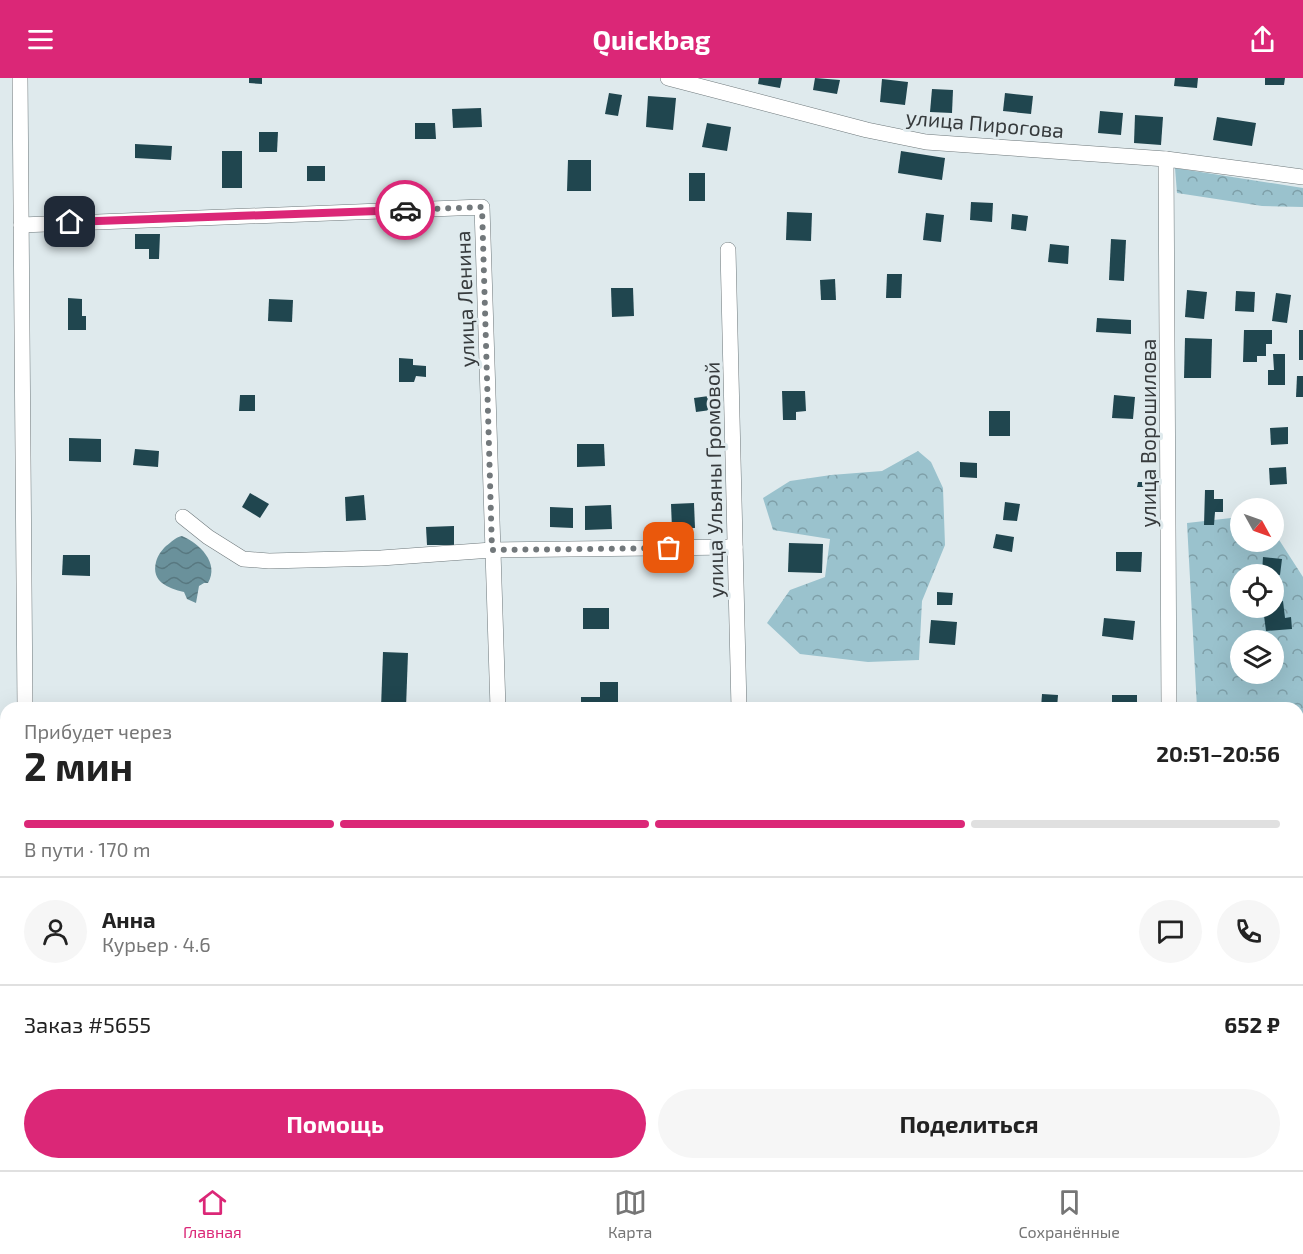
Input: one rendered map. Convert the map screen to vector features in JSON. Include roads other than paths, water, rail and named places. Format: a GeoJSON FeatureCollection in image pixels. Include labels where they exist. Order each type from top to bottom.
{"type":"FeatureCollection","features":[{"type":"Feature","properties":{"kind":"street"},"geometry":{"type":"LineString","coordinates":[[20,78],[25,702]]}},
{"type":"Feature","properties":{"kind":"street","name":"улица Пирогова"},"geometry":{"type":"LineString","coordinates":[[668,78],[867,130],[926,142],[1166,159],[1303,177]]}},
{"type":"Feature","properties":{"kind":"street","name":"улица Ворошилова"},"geometry":{"type":"LineString","coordinates":[[1166,159],[1169,702]]}},
{"type":"Feature","properties":{"kind":"street","name":"улица Ленина"},"geometry":{"type":"LineString","coordinates":[[21,225],[482,207],[498,702]]}},
{"type":"Feature","properties":{"kind":"street","name":"улица Ульяны Громовой"},"geometry":{"type":"LineString","coordinates":[[728,250],[739,702]]}},
{"type":"Feature","properties":{"kind":"street"},"geometry":{"type":"LineString","coordinates":[[183,517],[208,537],[243,559],[268,561],[358,559],[492,550],[735,548]]}},
{"type":"Feature","properties":{"kind":"water"},"geometry":{"type":"Polygon","coordinates":[[[182,536],[195,543],[210,561],[211,576],[208,583],[199,586],[196,603],[187,599],[184,592],[162,583],[156,575],[156,562],[160,553],[173,540],[182,536]]]}}]}
